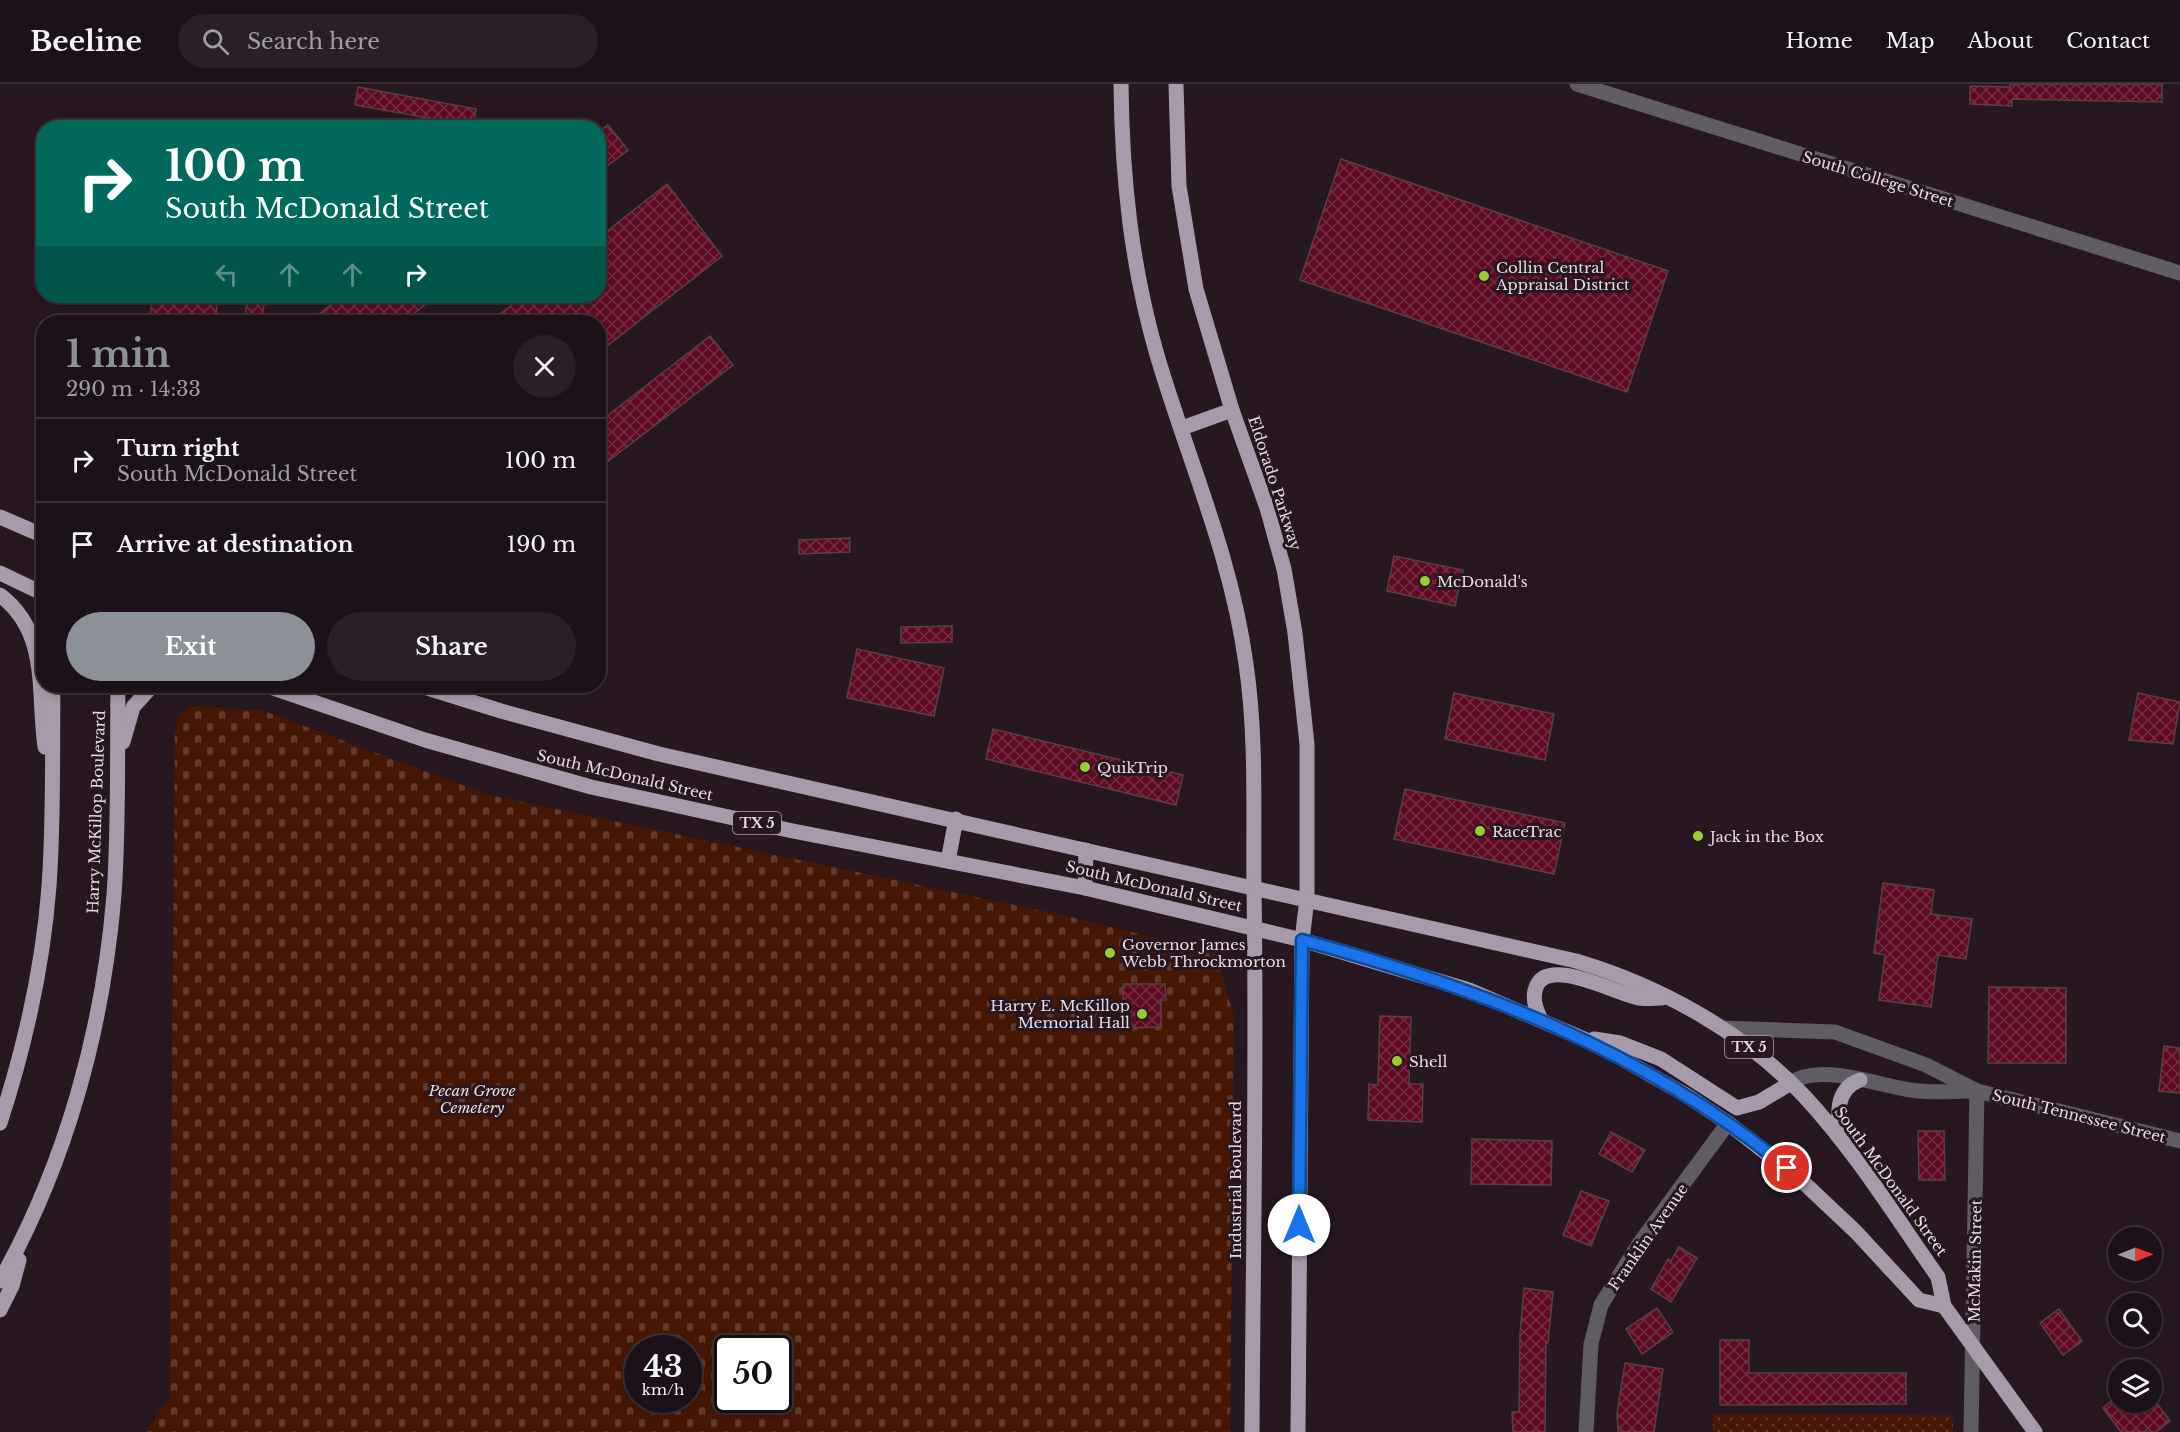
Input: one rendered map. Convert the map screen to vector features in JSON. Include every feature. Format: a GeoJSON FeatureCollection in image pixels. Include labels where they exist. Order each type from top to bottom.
{"type":"FeatureCollection","features":[{"type":"Feature","properties":{"kind":"main road"},"geometry":{"type":"LineString","coordinates":[[1121,84],[1125,195],[1136,272],[1157,356],[1225,556],[1247,666],[1253,756],[1254,888]]}},
{"type":"Feature","properties":{"kind":"main road","name":"Eldorado Parkway"},"geometry":{"type":"LineString","coordinates":[[1176,84],[1179,186],[1189,256],[1204,321],[1232,410],[1267,508],[1284,569],[1295,633],[1307,744],[1307,899],[1302,940]]}},
{"type":"Feature","properties":{"kind":"main road"},"geometry":{"type":"LineString","coordinates":[[1182,428],[1232,410]]}},
{"type":"Feature","properties":{"kind":"main road"},"geometry":{"type":"LineString","coordinates":[[0,517],[36,533]]}},
{"type":"Feature","properties":{"kind":"main road"},"geometry":{"type":"LineString","coordinates":[[0,573],[36,590]]}},
{"type":"Feature","properties":{"kind":"main road"},"geometry":{"type":"LineString","coordinates":[[0,595],[20,614],[36,647]]}},
{"type":"Feature","properties":{"kind":"main road"},"geometry":{"type":"LineString","coordinates":[[40,693],[41,722],[51,791]]}},
{"type":"Feature","properties":{"kind":"main road"},"geometry":{"type":"LineString","coordinates":[[0,1123],[35,994],[46,915],[53,693]]}},
{"type":"Feature","properties":{"kind":"main road","name":"Harry McKillop Boulevard"},"geometry":{"type":"LineString","coordinates":[[0,1281],[28,1226],[71,1116],[98,1009],[114,894],[118,693]]}},
{"type":"Feature","properties":{"kind":"main road"},"geometry":{"type":"LineString","coordinates":[[117,763],[133,707],[146,693]]}},
{"type":"Feature","properties":{"kind":"main road","name":"South McDonald Street"},"geometry":{"type":"LineString","coordinates":[[287,693],[425,740],[530,771],[770,826],[1085,888],[1302,940],[1447,982],[1576,1035],[1660,1079],[1728,1123],[1779,1162],[1830,1206],[1918,1300],[1944,1306]]}},
{"type":"Feature","properties":{"kind":"main road","name":"South McDonald Street"},"geometry":{"type":"LineString","coordinates":[[443,693],[659,754],[956,819],[1576,961],[1607,970],[1668,998],[1721,1028],[1762,1057],[1791,1083],[1846,1147],[1938,1276],[1944,1306],[2035,1432]]}},
{"type":"Feature","properties":{"kind":"main road"},"geometry":{"type":"LineString","coordinates":[[948,861],[956,819]]}},
{"type":"Feature","properties":{"kind":"main road"},"geometry":{"type":"LineString","coordinates":[[1085,888],[1086,850]]}},
{"type":"Feature","properties":{"kind":"main road","name":"Industrial Boulevard"},"geometry":{"type":"LineString","coordinates":[[1252,1432],[1254,888]]}},
{"type":"Feature","properties":{"kind":"main road"},"geometry":{"type":"LineString","coordinates":[[1298,1432],[1302,940]]}},
{"type":"Feature","properties":{"kind":"main road"},"geometry":{"type":"LineString","coordinates":[[1541,1020],[1534,1002],[1535,988],[1539,981],[1551,974],[1565,974],[1637,998],[1668,998]]}},
{"type":"Feature","properties":{"kind":"main road"},"geometry":{"type":"LineString","coordinates":[[1576,1035],[1620,1043],[1648,1053],[1737,1108],[1759,1102],[1791,1083]]}},
{"type":"Feature","properties":{"kind":"main road"},"geometry":{"type":"LineString","coordinates":[[0,1095],[23,1044]]}},
{"type":"Feature","properties":{"kind":"main road"},"geometry":{"type":"LineString","coordinates":[[1846,1147],[1839,1121],[1839,1104],[1849,1085],[1860,1080]]}},
{"type":"Feature","properties":{"kind":"main road"},"geometry":{"type":"LineString","coordinates":[[0,1310],[12,1286],[28,1226]]}},
{"type":"Feature","properties":{"kind":"street","name":"South College Street"},"geometry":{"type":"LineString","coordinates":[[1577,84],[2180,273]]}},
{"type":"Feature","properties":{"kind":"street","name":"South Tennessee Street"},"geometry":{"type":"LineString","coordinates":[[1721,1028],[1835,1032],[1926,1065],[1977,1091],[2180,1141]]}},
{"type":"Feature","properties":{"kind":"street","name":"South Tennessee Street"},"geometry":{"type":"LineString","coordinates":[[1791,1083],[1805,1076],[1815,1075],[1860,1080],[1920,1091],[1977,1091]]}},
{"type":"Feature","properties":{"kind":"street","name":"McMakin Street"},"geometry":{"type":"LineString","coordinates":[[1971,1432],[1977,1091]]}},
{"type":"Feature","properties":{"kind":"street","name":"Franklin Avenue"},"geometry":{"type":"LineString","coordinates":[[1586,1432],[1591,1344],[1601,1305],[1639,1244],[1728,1123]]}},
{"type":"Feature","properties":{"kind":"green space","name":"Pecan Grove Cemetery"},"geometry":{"type":"Polygon","coordinates":[[[193,706],[264,711],[489,795],[1062,915],[1215,952],[1234,1016],[1230,1432],[145,1432],[169,1399],[175,734],[180,714],[193,706]]]}},
{"type":"Feature","properties":{"kind":"green space"},"geometry":{"type":"Polygon","coordinates":[[[1713,1414],[1953,1415],[1953,1432],[1713,1432],[1713,1414]]]}},
{"type":"Feature","properties":{"kind":"building"},"geometry":{"type":"Polygon","coordinates":[[[2010,84],[2162,84],[2162,102],[2012,99],[2012,106],[1970,104],[1970,86],[2010,87],[2010,84]]]}},
{"type":"Feature","properties":{"kind":"building"},"geometry":{"type":"Polygon","coordinates":[[[358,87],[476,109],[474,120],[439,120],[355,105],[358,87]]]}},
{"type":"Feature","properties":{"kind":"building"},"geometry":{"type":"Polygon","coordinates":[[[608,125],[628,150],[606,167],[606,126],[608,125]]]}},
{"type":"Feature","properties":{"kind":"building","name":"Collin Central Appraisal District"},"geometry":{"type":"Polygon","coordinates":[[[1341,159],[1668,271],[1627,392],[1300,280],[1341,159]]]}},
{"type":"Feature","properties":{"kind":"building"},"geometry":{"type":"Polygon","coordinates":[[[667,184],[722,256],[606,347],[606,315],[498,315],[515,303],[606,303],[606,232],[667,184]]]}},
{"type":"Feature","properties":{"kind":"building"},"geometry":{"type":"Polygon","coordinates":[[[152,303],[217,303],[216,315],[150,315],[152,303]]]}},
{"type":"Feature","properties":{"kind":"building"},"geometry":{"type":"Polygon","coordinates":[[[247,303],[264,305],[262,315],[245,315],[247,303]]]}},
{"type":"Feature","properties":{"kind":"building"},"geometry":{"type":"Polygon","coordinates":[[[333,303],[427,303],[412,315],[318,315],[333,303]]]}},
{"type":"Feature","properties":{"kind":"building"},"geometry":{"type":"Polygon","coordinates":[[[710,336],[733,365],[606,463],[606,417],[710,336]]]}},
{"type":"Feature","properties":{"kind":"building"},"geometry":{"type":"Polygon","coordinates":[[[850,538],[850,552],[799,554],[799,540],[850,538]]]}},
{"type":"Feature","properties":{"kind":"building","name":"McDonald's"},"geometry":{"type":"Polygon","coordinates":[[[1394,556],[1463,570],[1455,606],[1387,591],[1394,556]]]}},
{"type":"Feature","properties":{"kind":"building"},"geometry":{"type":"Polygon","coordinates":[[[952,626],[952,642],[901,643],[901,627],[952,626]]]}},
{"type":"Feature","properties":{"kind":"building"},"geometry":{"type":"Polygon","coordinates":[[[857,649],[944,668],[934,716],[847,698],[857,649]]]}},
{"type":"Feature","properties":{"kind":"building"},"geometry":{"type":"Polygon","coordinates":[[[1454,693],[1554,714],[1545,760],[1445,739],[1454,693]]]}},
{"type":"Feature","properties":{"kind":"building"},"geometry":{"type":"Polygon","coordinates":[[[2138,693],[2180,702],[2173,744],[2129,740],[2138,693]]]}},
{"type":"Feature","properties":{"kind":"building","name":"QuikTrip"},"geometry":{"type":"Polygon","coordinates":[[[993,729],[1183,775],[1176,805],[986,759],[993,729]]]}},
{"type":"Feature","properties":{"kind":"building","name":"RaceTrac"},"geometry":{"type":"Polygon","coordinates":[[[1405,789],[1565,823],[1554,874],[1394,839],[1405,789]]]}},
{"type":"Feature","properties":{"kind":"building"},"geometry":{"type":"Polygon","coordinates":[[[1883,883],[1934,890],[1931,914],[1972,919],[1966,959],[1938,955],[1931,1007],[1879,1000],[1885,955],[1874,953],[1883,883]]]}},
{"type":"Feature","properties":{"kind":"building","name":"Harry E. McKillop Memorial Hall"},"geometry":{"type":"Polygon","coordinates":[[[1123,984],[1165,984],[1166,1000],[1161,1000],[1161,1027],[1124,1028],[1123,984]]]}},
{"type":"Feature","properties":{"kind":"building"},"geometry":{"type":"Polygon","coordinates":[[[1989,987],[2066,988],[2066,1063],[1988,1063],[1989,987]]]}},
{"type":"Feature","properties":{"kind":"building"},"geometry":{"type":"Polygon","coordinates":[[[1380,1016],[1411,1017],[1409,1084],[1423,1084],[1422,1122],[1368,1120],[1369,1084],[1378,1085],[1380,1016]]]}},
{"type":"Feature","properties":{"kind":"building"},"geometry":{"type":"Polygon","coordinates":[[[2164,1046],[2180,1048],[2180,1093],[2159,1091],[2164,1046]]]}},
{"type":"Feature","properties":{"kind":"building"},"geometry":{"type":"Polygon","coordinates":[[[1918,1131],[1944,1131],[1945,1180],[1919,1180],[1918,1131]]]}},
{"type":"Feature","properties":{"kind":"building"},"geometry":{"type":"Polygon","coordinates":[[[1611,1132],[1645,1150],[1632,1172],[1599,1154],[1611,1132]]]}},
{"type":"Feature","properties":{"kind":"building"},"geometry":{"type":"Polygon","coordinates":[[[1472,1139],[1552,1141],[1551,1185],[1471,1184],[1472,1139]]]}},
{"type":"Feature","properties":{"kind":"building"},"geometry":{"type":"Polygon","coordinates":[[[1581,1191],[1609,1201],[1591,1246],[1563,1235],[1581,1191]]]}},
{"type":"Feature","properties":{"kind":"building"},"geometry":{"type":"Polygon","coordinates":[[[1679,1247],[1697,1258],[1671,1302],[1651,1289],[1668,1259],[1671,1261],[1679,1247]]]}},
{"type":"Feature","properties":{"kind":"building"},"geometry":{"type":"Polygon","coordinates":[[[1524,1288],[1553,1292],[1548,1343],[1546,1343],[1545,1432],[1513,1432],[1512,1412],[1519,1412],[1520,1334],[1524,1288]]]}},
{"type":"Feature","properties":{"kind":"building"},"geometry":{"type":"Polygon","coordinates":[[[1657,1308],[1673,1332],[1642,1354],[1626,1329],[1657,1308]]]}},
{"type":"Feature","properties":{"kind":"building"},"geometry":{"type":"Polygon","coordinates":[[[2059,1309],[2082,1341],[2063,1355],[2040,1323],[2059,1309]]]}},
{"type":"Feature","properties":{"kind":"building"},"geometry":{"type":"Polygon","coordinates":[[[1720,1340],[1749,1340],[1749,1373],[1906,1373],[1906,1404],[1720,1405],[1720,1340]]]}},
{"type":"Feature","properties":{"kind":"building"},"geometry":{"type":"Polygon","coordinates":[[[1625,1363],[1663,1369],[1654,1432],[1618,1432],[1617,1413],[1625,1363]]]}},
{"type":"Feature","properties":{"kind":"building"},"geometry":{"type":"Polygon","coordinates":[[[2108,1404],[2108,1413],[2162,1413],[2162,1410],[2170,1421],[2156,1432],[2121,1432],[2103,1408],[2108,1404]]]}},
{"type":"Feature","properties":{"kind":"place","name":"Collin Central Appraisal District"},"geometry":{"type":"Point","coordinates":[1484,276]}},
{"type":"Feature","properties":{"kind":"place","name":"McDonald's"},"geometry":{"type":"Point","coordinates":[1425,581]}},
{"type":"Feature","properties":{"kind":"place","name":"QuikTrip"},"geometry":{"type":"Point","coordinates":[1085,767]}},
{"type":"Feature","properties":{"kind":"place","name":"RaceTrac"},"geometry":{"type":"Point","coordinates":[1480,831]}},
{"type":"Feature","properties":{"kind":"place","name":"Jack in the Box"},"geometry":{"type":"Point","coordinates":[1698,836]}},
{"type":"Feature","properties":{"kind":"place","name":"Governor James Webb Throckmorton"},"geometry":{"type":"Point","coordinates":[1110,953]}},
{"type":"Feature","properties":{"kind":"place","name":"Harry E. McKillop Memorial Hall"},"geometry":{"type":"Point","coordinates":[1142,1014]}},
{"type":"Feature","properties":{"kind":"place","name":"Shell"},"geometry":{"type":"Point","coordinates":[1397,1061]}},
{"type":"Feature","properties":{"kind":"route"},"geometry":{"type":"LineString","coordinates":[[1299,1225],[1302,940],[1469,990],[1598,1045],[1686,1095],[1728,1123],[1787,1168]]}}]}
